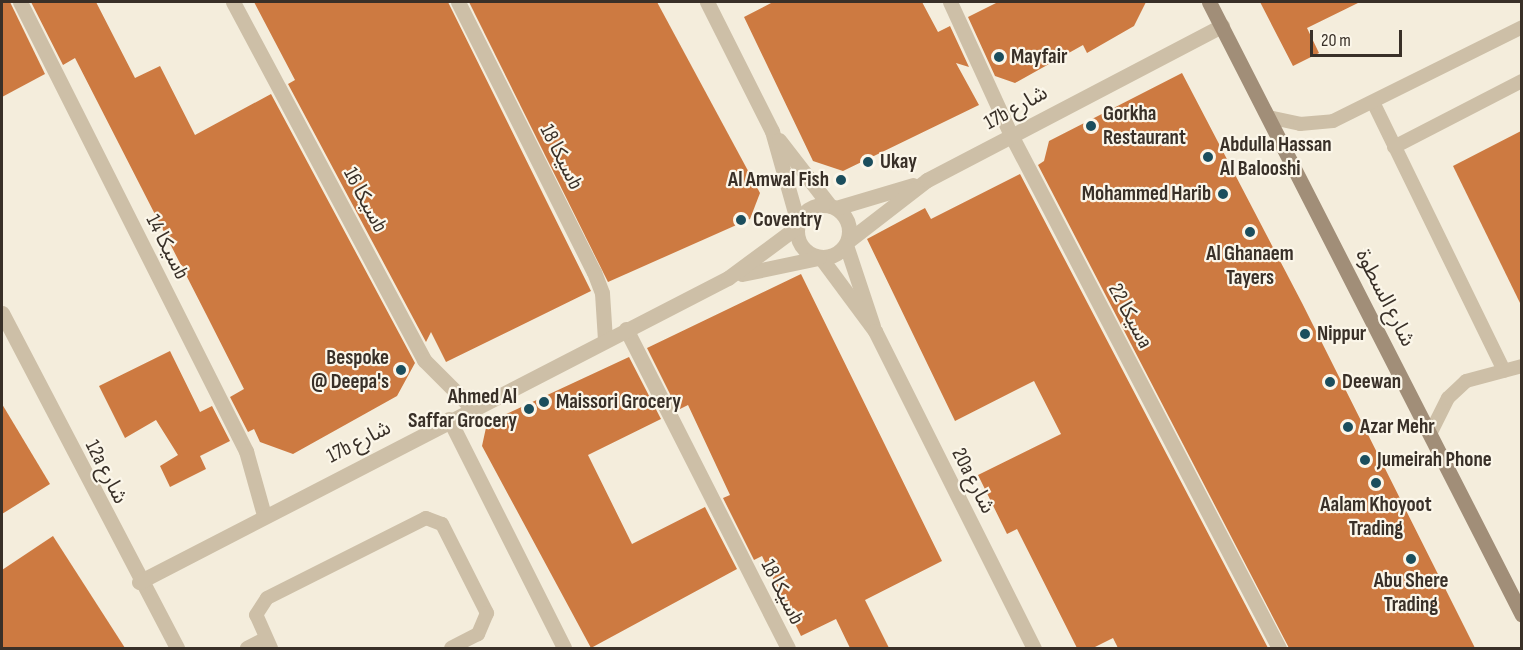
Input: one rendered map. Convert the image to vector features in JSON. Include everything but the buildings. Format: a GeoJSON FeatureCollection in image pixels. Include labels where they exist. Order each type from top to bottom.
{"type":"FeatureCollection","features":[{"type":"Feature","properties":{"kind":"main road","name":"شارع السطوة"},"geometry":{"type":"LineString","coordinates":[[1209,2],[1521,615]]}},
{"type":"Feature","properties":{"kind":"street","name":"سيكا 14b"},"geometry":{"type":"LineString","coordinates":[[20,2],[246,451],[264,515]]}},
{"type":"Feature","properties":{"kind":"street","name":"سيكا 16b"},"geometry":{"type":"LineString","coordinates":[[233,2],[424,360],[472,408]]}},
{"type":"Feature","properties":{"kind":"street","name":"سيكا 18b"},"geometry":{"type":"LineString","coordinates":[[458,2],[594,272],[602,293],[605,339]]}},
{"type":"Feature","properties":{"kind":"street"},"geometry":{"type":"LineString","coordinates":[[707,2],[772,131],[798,225],[801,246],[819,258],[847,243],[848,222],[833,207],[772,131]]}},
{"type":"Feature","properties":{"kind":"street","name":"سيكا 22a"},"geometry":{"type":"LineString","coordinates":[[950,2],[1011,135],[1279,648]]}},
{"type":"Feature","properties":{"kind":"street","name":"17b شارع"},"geometry":{"type":"LineString","coordinates":[[847,243],[927,180],[1222,26]]}},
{"type":"Feature","properties":{"kind":"street","name":"17b شارع"},"geometry":{"type":"LineString","coordinates":[[833,207],[927,180]]}},
{"type":"Feature","properties":{"kind":"street"},"geometry":{"type":"LineString","coordinates":[[798,225],[814,206],[833,207]]}},
{"type":"Feature","properties":{"kind":"street","name":"17b شارع"},"geometry":{"type":"LineString","coordinates":[[139,582],[449,419],[728,278],[798,225]]}},
{"type":"Feature","properties":{"kind":"street","name":"20a شارع"},"geometry":{"type":"LineString","coordinates":[[847,243],[875,332],[1034,648]]}},
{"type":"Feature","properties":{"kind":"street","name":"17b شارع"},"geometry":{"type":"LineString","coordinates":[[728,278],[819,258]]}},
{"type":"Feature","properties":{"kind":"street","name":"20a شارع"},"geometry":{"type":"LineString","coordinates":[[819,258],[875,332]]}},
{"type":"Feature","properties":{"kind":"street","name":"12a شارع"},"geometry":{"type":"LineString","coordinates":[[2,313],[139,582],[177,648]]}},
{"type":"Feature","properties":{"kind":"street","name":"سيكا 18b"},"geometry":{"type":"LineString","coordinates":[[626,329],[788,648]]}},
{"type":"Feature","properties":{"kind":"street"},"geometry":{"type":"LineString","coordinates":[[449,419],[564,648]]}},
{"type":"Feature","properties":{"kind":"lane"},"geometry":{"type":"LineString","coordinates":[[1268,117],[1317,124],[1372,102],[1521,27]]}},
{"type":"Feature","properties":{"kind":"lane"},"geometry":{"type":"LineString","coordinates":[[1394,147],[1521,81]]}},
{"type":"Feature","properties":{"kind":"lane"},"geometry":{"type":"LineString","coordinates":[[1372,102],[1504,371]]}},
{"type":"Feature","properties":{"kind":"lane"},"geometry":{"type":"LineString","coordinates":[[1430,434],[1456,388],[1477,375],[1521,366]]}},
{"type":"Feature","properties":{"kind":"lane"},"geometry":{"type":"LineString","coordinates":[[247,648],[268,644],[256,615],[267,598],[426,518],[442,524],[487,614],[478,634],[451,648]]}},
{"type":"Feature","properties":{"kind":"place","name":"Mayfair"},"geometry":{"type":"Point","coordinates":[999,57]}},
{"type":"Feature","properties":{"kind":"place","name":"Gorkha Restaurant"},"geometry":{"type":"Point","coordinates":[1091,126]}},
{"type":"Feature","properties":{"kind":"place","name":"Abdulla Hassan Al Balooshi"},"geometry":{"type":"Point","coordinates":[1208,157]}},
{"type":"Feature","properties":{"kind":"place","name":"Ukay"},"geometry":{"type":"Point","coordinates":[868,162]}},
{"type":"Feature","properties":{"kind":"place","name":"Al Amwal Fish"},"geometry":{"type":"Point","coordinates":[841,180]}},
{"type":"Feature","properties":{"kind":"place","name":"Mohammed Harib"},"geometry":{"type":"Point","coordinates":[1223,194]}},
{"type":"Feature","properties":{"kind":"place","name":"Coventry"},"geometry":{"type":"Point","coordinates":[741,220]}},
{"type":"Feature","properties":{"kind":"place","name":"Al Ghanaem Tayers"},"geometry":{"type":"Point","coordinates":[1250,232]}},
{"type":"Feature","properties":{"kind":"place","name":"Nippur"},"geometry":{"type":"Point","coordinates":[1305,334]}},
{"type":"Feature","properties":{"kind":"place","name":"Bespoke @ Deepa's"},"geometry":{"type":"Point","coordinates":[401,370]}},
{"type":"Feature","properties":{"kind":"place","name":"Deewan"},"geometry":{"type":"Point","coordinates":[1330,382]}},
{"type":"Feature","properties":{"kind":"place","name":"Maissori Grocery"},"geometry":{"type":"Point","coordinates":[544,402]}},
{"type":"Feature","properties":{"kind":"place","name":"Ahmed Al Saffar Grocery"},"geometry":{"type":"Point","coordinates":[529,409]}},
{"type":"Feature","properties":{"kind":"place","name":"Azar Mehr"},"geometry":{"type":"Point","coordinates":[1348,427]}},
{"type":"Feature","properties":{"kind":"place","name":"Jumeirah Phone"},"geometry":{"type":"Point","coordinates":[1365,460]}},
{"type":"Feature","properties":{"kind":"place","name":"Aalam Khoyoot Trading"},"geometry":{"type":"Point","coordinates":[1376,483]}},
{"type":"Feature","properties":{"kind":"place","name":"Abu Shere Trading"},"geometry":{"type":"Point","coordinates":[1411,559]}}]}
